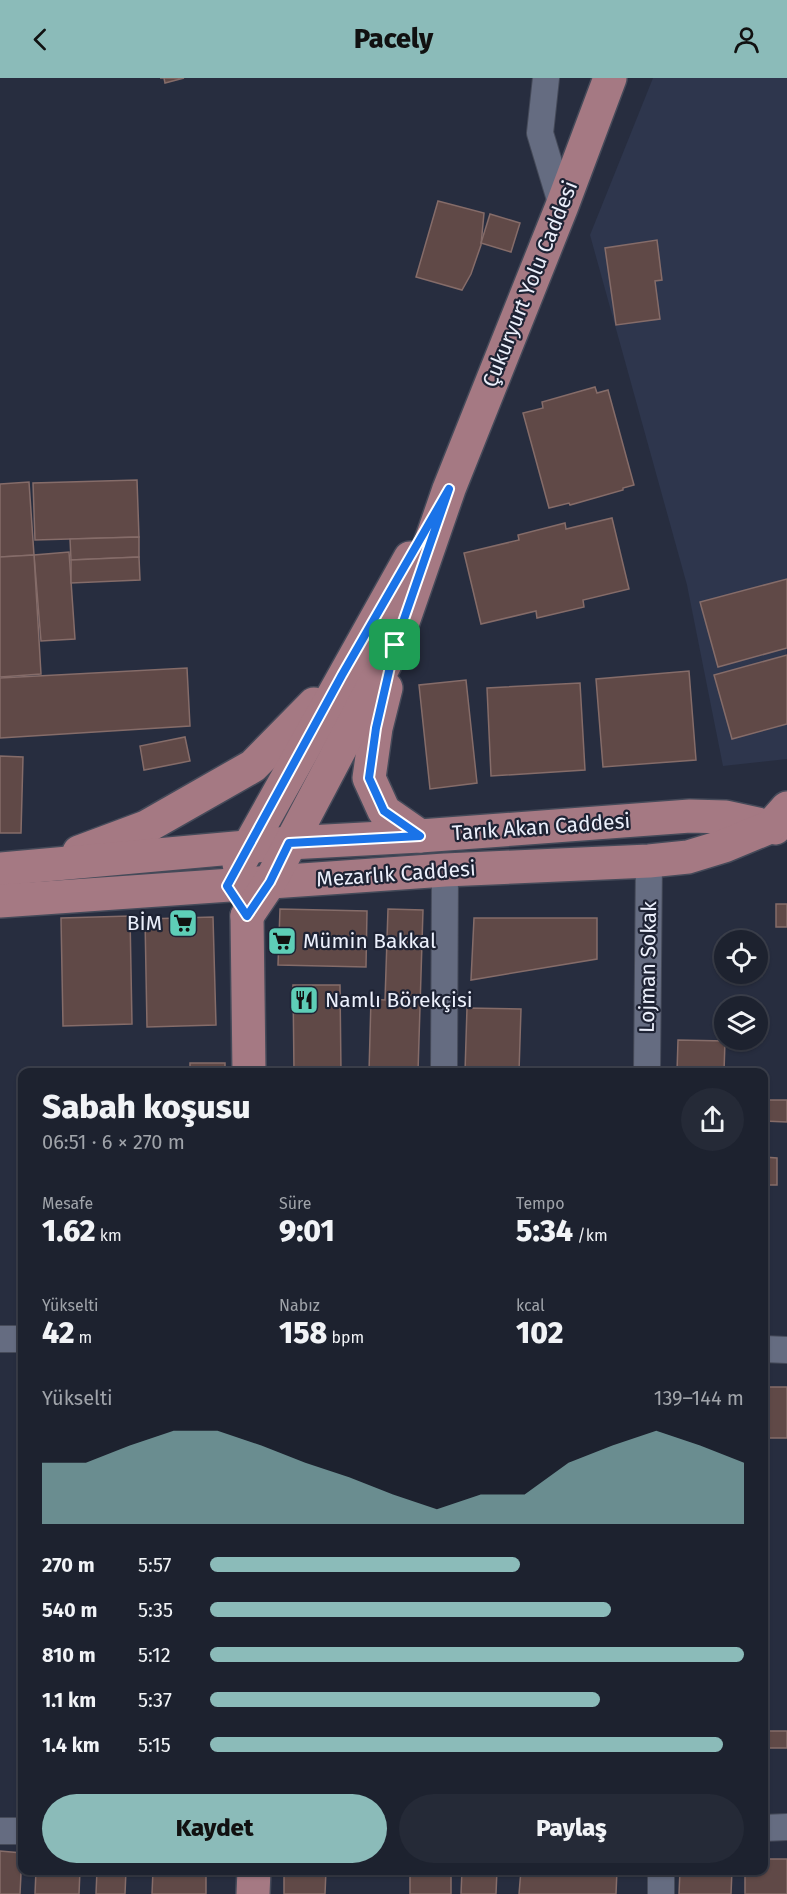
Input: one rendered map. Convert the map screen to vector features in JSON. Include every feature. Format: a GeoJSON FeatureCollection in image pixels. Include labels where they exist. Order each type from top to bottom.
{"type":"FeatureCollection","features":[{"type":"Feature","properties":{"kind":"main road","name":"Çukuryurt Yolu Caddesi"},"geometry":{"type":"LineString","coordinates":[[420,836],[384,811],[369,778],[376,728],[395,645],[449,489],[562,206],[610,78]]}},
{"type":"Feature","properties":{"kind":"main road","name":"Çukuryurt Yolu Caddesi"},"geometry":{"type":"LineString","coordinates":[[227,886],[342,675],[449,489]]}},
{"type":"Feature","properties":{"kind":"main road","name":"Çukuryurt Yolu Caddesi"},"geometry":{"type":"LineString","coordinates":[[247,916],[270,882],[395,645]]}},
{"type":"Feature","properties":{"kind":"main road","name":"Çukuryurt Yolu Caddesi"},"geometry":{"type":"LineString","coordinates":[[42,866],[146,827],[253,766],[342,675]]}},
{"type":"Feature","properties":{"kind":"main road","name":"Tarık Akan Caddesi"},"geometry":{"type":"LineString","coordinates":[[0,869],[289,843],[420,836],[690,816],[781,822]]}},
{"type":"Feature","properties":{"kind":"main road","name":"Mezarlık Caddesi"},"geometry":{"type":"LineString","coordinates":[[0,901],[445,870],[649,861],[688,857],[724,846],[781,822]]}},
{"type":"Feature","properties":{"kind":"main road"},"geometry":{"type":"LineString","coordinates":[[227,886],[247,916],[249,1068]]}},
{"type":"Feature","properties":{"kind":"main road"},"geometry":{"type":"LineString","coordinates":[[253,1894],[254,1875]]}},
{"type":"Feature","properties":{"kind":"street"},"geometry":{"type":"LineString","coordinates":[[546,78],[540,133],[562,206]]}},
{"type":"Feature","properties":{"kind":"street","name":"Lojman Sokak"},"geometry":{"type":"LineString","coordinates":[[647,1068],[649,861]]}},
{"type":"Feature","properties":{"kind":"street"},"geometry":{"type":"LineString","coordinates":[[444,1068],[445,870]]}},
{"type":"Feature","properties":{"kind":"street"},"geometry":{"type":"LineString","coordinates":[[0,1339],[18,1339]]}},
{"type":"Feature","properties":{"kind":"street"},"geometry":{"type":"LineString","coordinates":[[768,1349],[787,1350]]}},
{"type":"Feature","properties":{"kind":"street"},"geometry":{"type":"LineString","coordinates":[[768,1828],[787,1827]]}},
{"type":"Feature","properties":{"kind":"street"},"geometry":{"type":"LineString","coordinates":[[0,1831],[18,1831]]}},
{"type":"Feature","properties":{"kind":"street"},"geometry":{"type":"LineString","coordinates":[[661,1875],[661,1894]]}},
{"type":"Feature","properties":{"kind":"shaded area"},"geometry":{"type":"Polygon","coordinates":[[[653,78],[787,78],[787,759],[723,766],[687,585],[590,235],[653,78]]]}},
{"type":"Feature","properties":{"kind":"building"},"geometry":{"type":"Polygon","coordinates":[[[164,78],[184,78],[165,83],[164,78]]]}},
{"type":"Feature","properties":{"kind":"building"},"geometry":{"type":"Polygon","coordinates":[[[438,201],[484,213],[481,245],[471,274],[462,290],[416,277],[438,201]]]}},
{"type":"Feature","properties":{"kind":"building"},"geometry":{"type":"Polygon","coordinates":[[[490,214],[520,223],[511,252],[481,243],[490,214]]]}},
{"type":"Feature","properties":{"kind":"building"},"geometry":{"type":"Polygon","coordinates":[[[657,240],[662,280],[655,281],[660,319],[616,325],[605,248],[657,240]]]}},
{"type":"Feature","properties":{"kind":"building"},"geometry":{"type":"Polygon","coordinates":[[[595,387],[597,393],[608,390],[634,485],[570,505],[569,503],[549,508],[523,413],[543,408],[542,402],[595,387]]]}},
{"type":"Feature","properties":{"kind":"building"},"geometry":{"type":"Polygon","coordinates":[[[137,480],[139,537],[35,540],[33,483],[137,480]]]}},
{"type":"Feature","properties":{"kind":"building"},"geometry":{"type":"Polygon","coordinates":[[[29,482],[34,555],[0,557],[0,484],[29,482]]]}},
{"type":"Feature","properties":{"kind":"building"},"geometry":{"type":"Polygon","coordinates":[[[612,518],[629,589],[583,600],[584,607],[537,618],[536,611],[481,624],[464,553],[519,540],[518,535],[565,523],[566,529],[612,518]]]}},
{"type":"Feature","properties":{"kind":"building"},"geometry":{"type":"Polygon","coordinates":[[[139,537],[139,557],[71,560],[70,539],[139,537]]]}},
{"type":"Feature","properties":{"kind":"building"},"geometry":{"type":"Polygon","coordinates":[[[69,552],[75,639],[41,641],[34,555],[69,552]]]}},
{"type":"Feature","properties":{"kind":"building"},"geometry":{"type":"Polygon","coordinates":[[[34,555],[41,674],[0,677],[0,557],[34,555]]]}},
{"type":"Feature","properties":{"kind":"building"},"geometry":{"type":"Polygon","coordinates":[[[139,557],[140,580],[71,583],[71,560],[139,557]]]}},
{"type":"Feature","properties":{"kind":"building"},"geometry":{"type":"Polygon","coordinates":[[[787,579],[787,648],[718,667],[700,602],[787,579]]]}},
{"type":"Feature","properties":{"kind":"building"},"geometry":{"type":"Polygon","coordinates":[[[787,655],[787,724],[732,739],[714,675],[787,655]]]}},
{"type":"Feature","properties":{"kind":"building"},"geometry":{"type":"Polygon","coordinates":[[[187,668],[190,726],[0,738],[0,678],[187,668]]]}},
{"type":"Feature","properties":{"kind":"building"},"geometry":{"type":"Polygon","coordinates":[[[689,671],[696,760],[603,767],[596,679],[689,671]]]}},
{"type":"Feature","properties":{"kind":"building"},"geometry":{"type":"Polygon","coordinates":[[[466,680],[477,783],[430,789],[419,685],[466,680]]]}},
{"type":"Feature","properties":{"kind":"building"},"geometry":{"type":"Polygon","coordinates":[[[580,683],[585,770],[491,776],[487,688],[580,683]]]}},
{"type":"Feature","properties":{"kind":"building"},"geometry":{"type":"Polygon","coordinates":[[[185,737],[190,761],[144,770],[140,746],[185,737]]]}},
{"type":"Feature","properties":{"kind":"building"},"geometry":{"type":"Polygon","coordinates":[[[0,756],[23,757],[21,833],[0,833],[0,756]]]}},
{"type":"Feature","properties":{"kind":"building"},"geometry":{"type":"Polygon","coordinates":[[[776,904],[787,904],[787,927],[776,927],[776,904]]]}},
{"type":"Feature","properties":{"kind":"building"},"geometry":{"type":"Polygon","coordinates":[[[280,909],[367,911],[366,967],[278,965],[280,909]]]}},
{"type":"Feature","properties":{"kind":"building"},"geometry":{"type":"Polygon","coordinates":[[[388,909],[423,910],[418,1068],[369,1068],[371,999],[385,1000],[388,909]]]}},
{"type":"Feature","properties":{"kind":"building"},"geometry":{"type":"Polygon","coordinates":[[[130,916],[132,1024],[63,1026],[61,918],[130,916]]]}},
{"type":"Feature","properties":{"kind":"building"},"geometry":{"type":"Polygon","coordinates":[[[213,917],[216,1025],[147,1027],[145,919],[213,917]]]}},
{"type":"Feature","properties":{"kind":"building"},"geometry":{"type":"Polygon","coordinates":[[[474,918],[597,918],[597,959],[471,980],[474,918]]]}},
{"type":"Feature","properties":{"kind":"building"},"geometry":{"type":"Polygon","coordinates":[[[293,985],[340,985],[341,1068],[294,1068],[293,985]]]}},
{"type":"Feature","properties":{"kind":"building"},"geometry":{"type":"Polygon","coordinates":[[[467,1008],[521,1009],[519,1068],[465,1068],[467,1008]]]}},
{"type":"Feature","properties":{"kind":"building"},"geometry":{"type":"Polygon","coordinates":[[[678,1040],[714,1041],[714,1050],[725,1050],[724,1068],[677,1068],[678,1040]]]}},
{"type":"Feature","properties":{"kind":"building"},"geometry":{"type":"Polygon","coordinates":[[[190,1063],[225,1063],[225,1068],[190,1068],[190,1063]]]}},
{"type":"Feature","properties":{"kind":"building"},"geometry":{"type":"Polygon","coordinates":[[[768,1100],[787,1100],[787,1122],[768,1121],[768,1100]]]}},
{"type":"Feature","properties":{"kind":"building"},"geometry":{"type":"Polygon","coordinates":[[[768,1157],[777,1158],[777,1185],[768,1185],[768,1157]]]}},
{"type":"Feature","properties":{"kind":"building"},"geometry":{"type":"Polygon","coordinates":[[[768,1387],[787,1387],[787,1438],[768,1438],[768,1387]]]}},
{"type":"Feature","properties":{"kind":"building"},"geometry":{"type":"Polygon","coordinates":[[[768,1731],[787,1731],[787,1748],[768,1748],[768,1731]]]}},
{"type":"Feature","properties":{"kind":"building"},"geometry":{"type":"Polygon","coordinates":[[[0,1851],[18,1853],[18,1875],[21,1875],[20,1894],[0,1894],[0,1851]]]}},
{"type":"Feature","properties":{"kind":"building"},"geometry":{"type":"Polygon","coordinates":[[[768,1859],[787,1859],[787,1894],[745,1894],[745,1875],[768,1875],[768,1859]]]}},
{"type":"Feature","properties":{"kind":"building"},"geometry":{"type":"Polygon","coordinates":[[[36,1875],[80,1875],[79,1894],[35,1894],[36,1875]]]}},
{"type":"Feature","properties":{"kind":"building"},"geometry":{"type":"Polygon","coordinates":[[[97,1875],[126,1875],[125,1894],[96,1894],[97,1875]]]}},
{"type":"Feature","properties":{"kind":"building"},"geometry":{"type":"Polygon","coordinates":[[[153,1875],[206,1875],[206,1894],[152,1894],[153,1875]]]}},
{"type":"Feature","properties":{"kind":"building"},"geometry":{"type":"Polygon","coordinates":[[[284,1875],[326,1875],[325,1894],[284,1894],[284,1875]]]}},
{"type":"Feature","properties":{"kind":"building"},"geometry":{"type":"Polygon","coordinates":[[[410,1875],[451,1875],[451,1894],[410,1894],[410,1875]]]}},
{"type":"Feature","properties":{"kind":"building"},"geometry":{"type":"Polygon","coordinates":[[[462,1875],[497,1875],[496,1894],[461,1894],[462,1875]]]}},
{"type":"Feature","properties":{"kind":"building"},"geometry":{"type":"Polygon","coordinates":[[[521,1875],[617,1875],[616,1894],[519,1894],[521,1875]]]}},
{"type":"Feature","properties":{"kind":"building"},"geometry":{"type":"Polygon","coordinates":[[[680,1875],[732,1875],[731,1894],[679,1894],[680,1875]]]}},
{"type":"Feature","properties":{"kind":"place","name":"BİM"},"geometry":{"type":"Point","coordinates":[183,923]}},
{"type":"Feature","properties":{"kind":"place","name":"Mümin Bakkal"},"geometry":{"type":"Point","coordinates":[282,941]}},
{"type":"Feature","properties":{"kind":"place","name":"Namlı Börekçisi"},"geometry":{"type":"Point","coordinates":[304,1000]}},
{"type":"Feature","properties":{"kind":"route"},"geometry":{"type":"LineString","coordinates":[[449,489],[395,645],[376,728],[369,778],[384,811],[420,836],[289,843],[270,882],[247,916],[227,886],[342,675],[449,489]]}}]}
